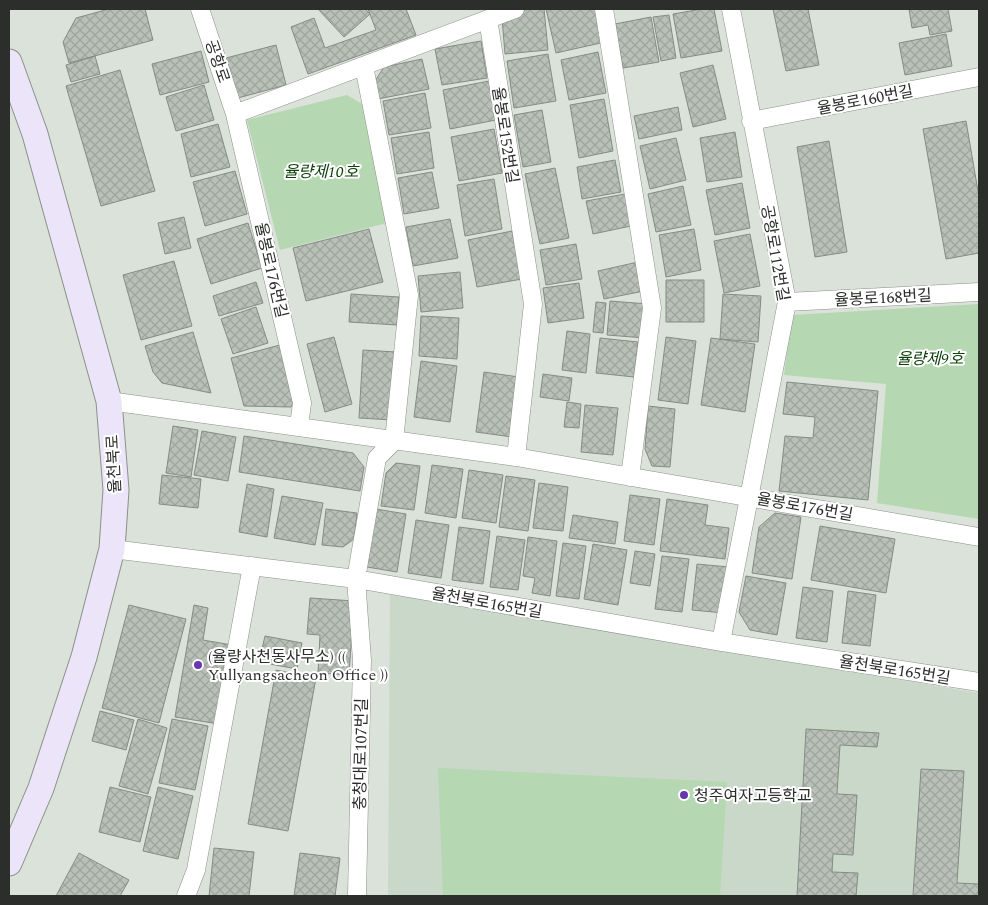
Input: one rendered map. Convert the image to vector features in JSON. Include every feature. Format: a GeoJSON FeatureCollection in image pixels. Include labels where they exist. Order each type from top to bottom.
{"type":"FeatureCollection","features":[{"type":"Feature","properties":{"kind":"street","name":"공항로"},"geometry":{"type":"LineString","coordinates":[[200,9],[235,114]]}},
{"type":"Feature","properties":{"kind":"street"},"geometry":{"type":"LineString","coordinates":[[235,114],[516,9]]}},
{"type":"Feature","properties":{"kind":"street"},"geometry":{"type":"LineString","coordinates":[[604,9],[652,308],[630,477]]}},
{"type":"Feature","properties":{"kind":"street","name":"공항로112번길"},"geometry":{"type":"LineString","coordinates":[[731,9],[787,302],[748,497]]}},
{"type":"Feature","properties":{"kind":"street","name":"율봉로152번길"},"geometry":{"type":"LineString","coordinates":[[488,19],[533,304],[516,457]]}},
{"type":"Feature","properties":{"kind":"street","name":"율천북로"},"geometry":{"type":"LineString","coordinates":[[9,62],[35,134],[109,401],[116,490],[112,549],[84,657],[41,788],[9,863]]}},
{"type":"Feature","properties":{"kind":"street"},"geometry":{"type":"LineString","coordinates":[[364,66],[409,295],[394,441]]}},
{"type":"Feature","properties":{"kind":"street","name":"율봉로160번길"},"geometry":{"type":"LineString","coordinates":[[751,121],[979,77]]}},
{"type":"Feature","properties":{"kind":"street","name":"율봉로176번길"},"geometry":{"type":"LineString","coordinates":[[235,114],[302,403],[300,426]]}},
{"type":"Feature","properties":{"kind":"street","name":"율봉로168번길"},"geometry":{"type":"LineString","coordinates":[[787,302],[979,292]]}},
{"type":"Feature","properties":{"kind":"street","name":"율봉로176번길"},"geometry":{"type":"LineString","coordinates":[[109,401],[516,457],[979,537]]}},
{"type":"Feature","properties":{"kind":"street","name":"충청대로107번길"},"geometry":{"type":"LineString","coordinates":[[357,896],[362,660],[356,580],[377,458],[394,441]]}},
{"type":"Feature","properties":{"kind":"street"},"geometry":{"type":"LineString","coordinates":[[722,642],[748,497]]}},
{"type":"Feature","properties":{"kind":"street","name":"율천북로165번길"},"geometry":{"type":"LineString","coordinates":[[112,549],[356,580],[722,642],[979,682]]}},
{"type":"Feature","properties":{"kind":"street"},"geometry":{"type":"LineString","coordinates":[[186,896],[196,870],[252,566]]}},
{"type":"Feature","properties":{"kind":"shaded area","name":"청주여자고등학교"},"geometry":{"type":"Polygon","coordinates":[[[390,594],[979,693],[979,896],[388,896],[390,594]]]}},
{"type":"Feature","properties":{"kind":"green space","name":"율량제10호"},"geometry":{"type":"Polygon","coordinates":[[[347,95],[367,107],[395,221],[280,250],[247,120],[347,95]]]}},
{"type":"Feature","properties":{"kind":"green space","name":"율량제9호"},"geometry":{"type":"Polygon","coordinates":[[[979,304],[979,519],[877,503],[886,384],[784,375],[792,315],[979,304]]]}},
{"type":"Feature","properties":{"kind":"green space"},"geometry":{"type":"Polygon","coordinates":[[[438,768],[727,782],[720,896],[443,896],[438,768]]]}},
{"type":"Feature","properties":{"kind":"building"},"geometry":{"type":"Polygon","coordinates":[[[109,9],[145,9],[153,40],[69,63],[63,42],[76,18],[109,9]]]}},
{"type":"Feature","properties":{"kind":"building"},"geometry":{"type":"Polygon","coordinates":[[[318,9],[365,9],[370,14],[344,37],[318,9]]]}},
{"type":"Feature","properties":{"kind":"building"},"geometry":{"type":"Polygon","coordinates":[[[368,9],[406,9],[416,35],[308,74],[291,27],[314,18],[325,48],[376,30],[368,9]]]}},
{"type":"Feature","properties":{"kind":"building"},"geometry":{"type":"Polygon","coordinates":[[[528,9],[544,9],[548,50],[505,54],[502,18],[528,9]]]}},
{"type":"Feature","properties":{"kind":"building"},"geometry":{"type":"Polygon","coordinates":[[[546,9],[598,9],[605,42],[556,53],[546,9]]]}},
{"type":"Feature","properties":{"kind":"building"},"geometry":{"type":"Polygon","coordinates":[[[714,9],[722,51],[681,58],[673,14],[714,9]]]}},
{"type":"Feature","properties":{"kind":"building"},"geometry":{"type":"Polygon","coordinates":[[[773,9],[808,9],[819,65],[786,71],[773,9]]]}},
{"type":"Feature","properties":{"kind":"building"},"geometry":{"type":"Polygon","coordinates":[[[909,9],[948,9],[952,31],[930,35],[928,25],[912,28],[909,9]]]}},
{"type":"Feature","properties":{"kind":"building"},"geometry":{"type":"Polygon","coordinates":[[[669,15],[676,58],[661,61],[653,17],[669,15]]]}},
{"type":"Feature","properties":{"kind":"building"},"geometry":{"type":"Polygon","coordinates":[[[651,17],[659,62],[623,68],[615,24],[651,17]]]}},
{"type":"Feature","properties":{"kind":"building"},"geometry":{"type":"Polygon","coordinates":[[[946,34],[952,66],[905,75],[899,43],[946,34]]]}},
{"type":"Feature","properties":{"kind":"building"},"geometry":{"type":"Polygon","coordinates":[[[481,41],[487,78],[442,85],[435,49],[481,41]]]}},
{"type":"Feature","properties":{"kind":"building"},"geometry":{"type":"Polygon","coordinates":[[[276,45],[286,85],[238,98],[226,58],[276,45]]]}},
{"type":"Feature","properties":{"kind":"building"},"geometry":{"type":"Polygon","coordinates":[[[201,51],[209,82],[160,95],[152,64],[201,51]]]}},
{"type":"Feature","properties":{"kind":"building"},"geometry":{"type":"Polygon","coordinates":[[[598,52],[606,93],[569,100],[561,60],[598,52]]]}},
{"type":"Feature","properties":{"kind":"building"},"geometry":{"type":"Polygon","coordinates":[[[548,54],[556,101],[514,108],[507,61],[548,54]]]}},
{"type":"Feature","properties":{"kind":"building"},"geometry":{"type":"Polygon","coordinates":[[[95,56],[100,74],[71,82],[66,65],[95,56]]]}},
{"type":"Feature","properties":{"kind":"building"},"geometry":{"type":"Polygon","coordinates":[[[422,59],[429,89],[378,99],[375,81],[384,67],[422,59]]]}},
{"type":"Feature","properties":{"kind":"building"},"geometry":{"type":"Polygon","coordinates":[[[713,65],[726,119],[693,127],[680,73],[713,65]]]}},
{"type":"Feature","properties":{"kind":"building"},"geometry":{"type":"Polygon","coordinates":[[[120,70],[155,191],[101,206],[66,86],[120,70]]]}},
{"type":"Feature","properties":{"kind":"building"},"geometry":{"type":"Polygon","coordinates":[[[489,81],[496,120],[450,129],[443,90],[489,81]]]}},
{"type":"Feature","properties":{"kind":"building"},"geometry":{"type":"Polygon","coordinates":[[[204,85],[214,120],[176,131],[166,97],[204,85]]]}},
{"type":"Feature","properties":{"kind":"building"},"geometry":{"type":"Polygon","coordinates":[[[425,93],[431,128],[389,135],[383,101],[425,93]]]}},
{"type":"Feature","properties":{"kind":"building"},"geometry":{"type":"Polygon","coordinates":[[[604,99],[613,151],[579,158],[570,105],[604,99]]]}},
{"type":"Feature","properties":{"kind":"building"},"geometry":{"type":"Polygon","coordinates":[[[678,107],[682,130],[639,139],[634,116],[678,107]]]}},
{"type":"Feature","properties":{"kind":"building"},"geometry":{"type":"Polygon","coordinates":[[[542,110],[551,162],[523,167],[514,115],[542,110]]]}},
{"type":"Feature","properties":{"kind":"building"},"geometry":{"type":"Polygon","coordinates":[[[966,121],[979,197],[979,253],[946,259],[923,129],[966,121]]]}},
{"type":"Feature","properties":{"kind":"building"},"geometry":{"type":"Polygon","coordinates":[[[218,124],[230,167],[191,177],[181,134],[218,124]]]}},
{"type":"Feature","properties":{"kind":"building"},"geometry":{"type":"Polygon","coordinates":[[[494,129],[502,173],[459,181],[451,137],[494,129]]]}},
{"type":"Feature","properties":{"kind":"building"},"geometry":{"type":"Polygon","coordinates":[[[429,132],[434,168],[397,174],[391,138],[429,132]]]}},
{"type":"Feature","properties":{"kind":"building"},"geometry":{"type":"Polygon","coordinates":[[[735,132],[742,177],[707,182],[700,138],[735,132]]]}},
{"type":"Feature","properties":{"kind":"building"},"geometry":{"type":"Polygon","coordinates":[[[676,138],[686,180],[650,189],[640,146],[676,138]]]}},
{"type":"Feature","properties":{"kind":"building"},"geometry":{"type":"Polygon","coordinates":[[[829,141],[847,252],[815,257],[797,147],[829,141]]]}},
{"type":"Feature","properties":{"kind":"building"},"geometry":{"type":"Polygon","coordinates":[[[615,160],[621,192],[582,199],[577,167],[615,160]]]}},
{"type":"Feature","properties":{"kind":"building"},"geometry":{"type":"Polygon","coordinates":[[[555,168],[569,238],[540,244],[525,174],[555,168]]]}},
{"type":"Feature","properties":{"kind":"building"},"geometry":{"type":"Polygon","coordinates":[[[235,171],[247,214],[205,226],[193,182],[235,171]]]}},
{"type":"Feature","properties":{"kind":"building"},"geometry":{"type":"Polygon","coordinates":[[[432,172],[439,208],[404,214],[398,178],[432,172]]]}},
{"type":"Feature","properties":{"kind":"building"},"geometry":{"type":"Polygon","coordinates":[[[494,179],[502,229],[465,236],[457,185],[494,179]]]}},
{"type":"Feature","properties":{"kind":"building"},"geometry":{"type":"Polygon","coordinates":[[[742,183],[750,228],[715,235],[706,190],[742,183]]]}},
{"type":"Feature","properties":{"kind":"building"},"geometry":{"type":"Polygon","coordinates":[[[683,186],[691,225],[656,232],[648,194],[683,186]]]}},
{"type":"Feature","properties":{"kind":"building"},"geometry":{"type":"Polygon","coordinates":[[[625,194],[631,226],[593,234],[586,201],[625,194]]]}},
{"type":"Feature","properties":{"kind":"building"},"geometry":{"type":"Polygon","coordinates":[[[184,217],[191,248],[165,254],[158,223],[184,217]]]}},
{"type":"Feature","properties":{"kind":"building"},"geometry":{"type":"Polygon","coordinates":[[[450,219],[458,258],[413,266],[406,227],[450,219]]]}},
{"type":"Feature","properties":{"kind":"building"},"geometry":{"type":"Polygon","coordinates":[[[248,223],[262,268],[211,284],[197,239],[248,223]]]}},
{"type":"Feature","properties":{"kind":"building"},"geometry":{"type":"Polygon","coordinates":[[[369,229],[383,282],[306,301],[293,248],[369,229]]]}},
{"type":"Feature","properties":{"kind":"building"},"geometry":{"type":"Polygon","coordinates":[[[694,229],[701,270],[666,277],[659,235],[694,229]]]}},
{"type":"Feature","properties":{"kind":"building"},"geometry":{"type":"Polygon","coordinates":[[[512,231],[522,279],[477,287],[468,240],[512,231]]]}},
{"type":"Feature","properties":{"kind":"building"},"geometry":{"type":"Polygon","coordinates":[[[750,234],[760,286],[724,293],[714,241],[750,234]]]}},
{"type":"Feature","properties":{"kind":"building"},"geometry":{"type":"Polygon","coordinates":[[[576,244],[582,279],[546,285],[540,250],[576,244]]]}},
{"type":"Feature","properties":{"kind":"building"},"geometry":{"type":"Polygon","coordinates":[[[174,261],[192,326],[141,340],[123,275],[174,261]]]}},
{"type":"Feature","properties":{"kind":"building"},"geometry":{"type":"Polygon","coordinates":[[[638,262],[644,291],[604,299],[598,271],[638,262]]]}},
{"type":"Feature","properties":{"kind":"building"},"geometry":{"type":"Polygon","coordinates":[[[460,272],[463,308],[421,312],[418,276],[460,272]]]}},
{"type":"Feature","properties":{"kind":"building"},"geometry":{"type":"Polygon","coordinates":[[[666,280],[704,280],[704,322],[666,322],[666,280]]]}},
{"type":"Feature","properties":{"kind":"building"},"geometry":{"type":"Polygon","coordinates":[[[256,282],[263,303],[219,316],[213,296],[256,282]]]}},
{"type":"Feature","properties":{"kind":"building"},"geometry":{"type":"Polygon","coordinates":[[[579,283],[584,318],[548,323],[543,288],[579,283]]]}},
{"type":"Feature","properties":{"kind":"building"},"geometry":{"type":"Polygon","coordinates":[[[351,294],[399,297],[397,325],[349,322],[351,294]]]}},
{"type":"Feature","properties":{"kind":"building"},"geometry":{"type":"Polygon","coordinates":[[[723,294],[761,296],[758,342],[720,339],[723,294]]]}},
{"type":"Feature","properties":{"kind":"building"},"geometry":{"type":"Polygon","coordinates":[[[610,301],[648,304],[645,338],[607,335],[610,301]]]}},
{"type":"Feature","properties":{"kind":"building"},"geometry":{"type":"Polygon","coordinates":[[[596,302],[606,303],[603,333],[593,332],[596,302]]]}},
{"type":"Feature","properties":{"kind":"building"},"geometry":{"type":"Polygon","coordinates":[[[256,307],[268,343],[233,354],[221,319],[256,307]]]}},
{"type":"Feature","properties":{"kind":"building"},"geometry":{"type":"Polygon","coordinates":[[[421,316],[459,318],[457,359],[419,356],[421,316]]]}},
{"type":"Feature","properties":{"kind":"building"},"geometry":{"type":"Polygon","coordinates":[[[567,331],[590,334],[586,373],[562,370],[567,331]]]}},
{"type":"Feature","properties":{"kind":"building"},"geometry":{"type":"Polygon","coordinates":[[[193,332],[211,393],[162,383],[153,372],[145,346],[193,332]]]}},
{"type":"Feature","properties":{"kind":"building"},"geometry":{"type":"Polygon","coordinates":[[[334,337],[352,404],[325,412],[307,344],[334,337]]]}},
{"type":"Feature","properties":{"kind":"building"},"geometry":{"type":"Polygon","coordinates":[[[666,337],[696,341],[688,404],[658,400],[666,337]]]}},
{"type":"Feature","properties":{"kind":"building"},"geometry":{"type":"Polygon","coordinates":[[[600,338],[638,342],[634,377],[596,373],[600,338]]]}},
{"type":"Feature","properties":{"kind":"building"},"geometry":{"type":"Polygon","coordinates":[[[711,338],[755,344],[745,412],[701,405],[711,338]]]}},
{"type":"Feature","properties":{"kind":"building"},"geometry":{"type":"Polygon","coordinates":[[[280,345],[295,398],[291,407],[244,406],[231,358],[280,345]]]}},
{"type":"Feature","properties":{"kind":"building"},"geometry":{"type":"Polygon","coordinates":[[[363,350],[396,352],[392,420],[359,418],[363,350]]]}},
{"type":"Feature","properties":{"kind":"building"},"geometry":{"type":"Polygon","coordinates":[[[421,361],[457,366],[450,422],[414,417],[421,361]]]}},
{"type":"Feature","properties":{"kind":"building"},"geometry":{"type":"Polygon","coordinates":[[[484,372],[519,377],[512,437],[476,432],[484,372]]]}},
{"type":"Feature","properties":{"kind":"building"},"geometry":{"type":"Polygon","coordinates":[[[543,374],[572,378],[569,401],[540,397],[543,374]]]}},
{"type":"Feature","properties":{"kind":"building"},"geometry":{"type":"Polygon","coordinates":[[[787,382],[878,391],[868,500],[779,491],[785,436],[813,438],[815,417],[783,414],[787,382]]]}},
{"type":"Feature","properties":{"kind":"building"},"geometry":{"type":"Polygon","coordinates":[[[567,402],[581,404],[579,428],[564,427],[567,402]]]}},
{"type":"Feature","properties":{"kind":"building"},"geometry":{"type":"Polygon","coordinates":[[[585,405],[618,408],[613,455],[581,452],[585,405]]]}},
{"type":"Feature","properties":{"kind":"building"},"geometry":{"type":"Polygon","coordinates":[[[648,406],[675,409],[670,467],[652,466],[645,449],[648,406]]]}},
{"type":"Feature","properties":{"kind":"building"},"geometry":{"type":"Polygon","coordinates":[[[173,426],[198,430],[191,477],[166,473],[173,426]]]}},
{"type":"Feature","properties":{"kind":"building"},"geometry":{"type":"Polygon","coordinates":[[[202,431],[236,437],[228,481],[194,475],[202,431]]]}},
{"type":"Feature","properties":{"kind":"building"},"geometry":{"type":"Polygon","coordinates":[[[244,436],[353,453],[364,467],[360,491],[239,472],[244,436]]]}},
{"type":"Feature","properties":{"kind":"building"},"geometry":{"type":"Polygon","coordinates":[[[396,463],[420,466],[414,510],[381,506],[386,473],[396,463]]]}},
{"type":"Feature","properties":{"kind":"building"},"geometry":{"type":"Polygon","coordinates":[[[432,465],[463,469],[456,518],[425,513],[432,465]]]}},
{"type":"Feature","properties":{"kind":"building"},"geometry":{"type":"Polygon","coordinates":[[[469,470],[503,475],[496,523],[462,518],[469,470]]]}},
{"type":"Feature","properties":{"kind":"building"},"geometry":{"type":"Polygon","coordinates":[[[162,475],[201,479],[198,508],[159,504],[162,475]]]}},
{"type":"Feature","properties":{"kind":"building"},"geometry":{"type":"Polygon","coordinates":[[[506,476],[535,480],[528,531],[499,527],[506,476]]]}},
{"type":"Feature","properties":{"kind":"building"},"geometry":{"type":"Polygon","coordinates":[[[539,483],[568,487],[563,531],[533,528],[539,483]]]}},
{"type":"Feature","properties":{"kind":"building"},"geometry":{"type":"Polygon","coordinates":[[[247,484],[274,489],[267,537],[239,532],[247,484]]]}},
{"type":"Feature","properties":{"kind":"building"},"geometry":{"type":"Polygon","coordinates":[[[630,495],[660,499],[654,545],[624,541],[630,495]]]}},
{"type":"Feature","properties":{"kind":"building"},"geometry":{"type":"Polygon","coordinates":[[[282,496],[323,503],[315,545],[274,538],[282,496]]]}},
{"type":"Feature","properties":{"kind":"building"},"geometry":{"type":"Polygon","coordinates":[[[667,499],[708,505],[705,525],[729,528],[725,559],[660,551],[667,499]]]}},
{"type":"Feature","properties":{"kind":"building"},"geometry":{"type":"Polygon","coordinates":[[[326,509],[357,513],[354,539],[343,547],[322,545],[326,509]]]}},
{"type":"Feature","properties":{"kind":"building"},"geometry":{"type":"Polygon","coordinates":[[[376,509],[406,514],[397,572],[367,567],[376,509]]]}},
{"type":"Feature","properties":{"kind":"building"},"geometry":{"type":"Polygon","coordinates":[[[775,513],[801,517],[792,579],[752,573],[759,527],[775,513]]]}},
{"type":"Feature","properties":{"kind":"building"},"geometry":{"type":"Polygon","coordinates":[[[573,515],[618,522],[615,544],[569,538],[573,515]]]}},
{"type":"Feature","properties":{"kind":"building"},"geometry":{"type":"Polygon","coordinates":[[[416,520],[449,525],[441,578],[408,573],[416,520]]]}},
{"type":"Feature","properties":{"kind":"building"},"geometry":{"type":"Polygon","coordinates":[[[820,526],[895,539],[886,593],[811,580],[820,526]]]}},
{"type":"Feature","properties":{"kind":"building"},"geometry":{"type":"Polygon","coordinates":[[[459,527],[490,531],[483,584],[452,580],[459,527]]]}},
{"type":"Feature","properties":{"kind":"building"},"geometry":{"type":"Polygon","coordinates":[[[497,536],[525,540],[518,590],[490,587],[497,536]]]}},
{"type":"Feature","properties":{"kind":"building"},"geometry":{"type":"Polygon","coordinates":[[[528,537],[557,541],[550,596],[532,593],[535,578],[523,576],[528,537]]]}},
{"type":"Feature","properties":{"kind":"building"},"geometry":{"type":"Polygon","coordinates":[[[563,543],[586,546],[579,599],[556,596],[563,543]]]}},
{"type":"Feature","properties":{"kind":"building"},"geometry":{"type":"Polygon","coordinates":[[[593,544],[627,550],[618,605],[584,599],[593,544]]]}},
{"type":"Feature","properties":{"kind":"building"},"geometry":{"type":"Polygon","coordinates":[[[635,551],[655,554],[650,586],[630,583],[635,551]]]}},
{"type":"Feature","properties":{"kind":"building"},"geometry":{"type":"Polygon","coordinates":[[[662,556],[689,559],[682,612],[655,609],[662,556]]]}},
{"type":"Feature","properties":{"kind":"building"},"geometry":{"type":"Polygon","coordinates":[[[697,564],[729,567],[724,613],[692,610],[697,564]]]}},
{"type":"Feature","properties":{"kind":"building"},"geometry":{"type":"Polygon","coordinates":[[[746,576],[786,583],[777,635],[750,630],[739,612],[746,576]]]}},
{"type":"Feature","properties":{"kind":"building"},"geometry":{"type":"Polygon","coordinates":[[[803,587],[833,591],[827,642],[796,638],[803,587]]]}},
{"type":"Feature","properties":{"kind":"building"},"geometry":{"type":"Polygon","coordinates":[[[848,591],[876,595],[870,646],[842,643],[848,591]]]}},
{"type":"Feature","properties":{"kind":"building"},"geometry":{"type":"Polygon","coordinates":[[[310,598],[354,601],[349,675],[318,673],[320,635],[307,634],[310,598]]]}},
{"type":"Feature","properties":{"kind":"building"},"geometry":{"type":"Polygon","coordinates":[[[129,605],[186,619],[159,723],[102,708],[129,605]]]}},
{"type":"Feature","properties":{"kind":"building"},"geometry":{"type":"Polygon","coordinates":[[[194,605],[208,608],[203,640],[232,645],[219,724],[175,717],[194,605]]]}},
{"type":"Feature","properties":{"kind":"building"},"geometry":{"type":"Polygon","coordinates":[[[265,636],[302,643],[297,669],[259,662],[265,636]]]}},
{"type":"Feature","properties":{"kind":"building"},"geometry":{"type":"Polygon","coordinates":[[[276,670],[316,678],[288,831],[248,824],[276,670]]]}},
{"type":"Feature","properties":{"kind":"building"},"geometry":{"type":"Polygon","coordinates":[[[100,711],[134,720],[126,750],[92,741],[100,711]]]}},
{"type":"Feature","properties":{"kind":"building"},"geometry":{"type":"Polygon","coordinates":[[[138,719],[167,728],[148,794],[119,786],[138,719]]]}},
{"type":"Feature","properties":{"kind":"building"},"geometry":{"type":"Polygon","coordinates":[[[172,719],[208,726],[195,790],[159,783],[172,719]]]}},
{"type":"Feature","properties":{"kind":"building"},"geometry":{"type":"Polygon","coordinates":[[[806,729],[879,733],[877,747],[840,745],[837,794],[857,795],[853,855],[833,854],[832,872],[858,873],[856,896],[797,896],[806,729]]]}},
{"type":"Feature","properties":{"kind":"building"},"geometry":{"type":"Polygon","coordinates":[[[921,769],[964,771],[957,883],[979,884],[979,896],[913,896],[921,769]]]}},
{"type":"Feature","properties":{"kind":"building"},"geometry":{"type":"Polygon","coordinates":[[[110,787],[151,797],[140,842],[99,832],[110,787]]]}},
{"type":"Feature","properties":{"kind":"building"},"geometry":{"type":"Polygon","coordinates":[[[158,787],[193,796],[178,859],[143,851],[158,787]]]}},
{"type":"Feature","properties":{"kind":"building"},"geometry":{"type":"Polygon","coordinates":[[[214,848],[254,852],[249,896],[209,896],[214,848]]]}},
{"type":"Feature","properties":{"kind":"building"},"geometry":{"type":"Polygon","coordinates":[[[79,853],[129,880],[120,896],[56,896],[79,853]]]}},
{"type":"Feature","properties":{"kind":"building"},"geometry":{"type":"Polygon","coordinates":[[[300,853],[340,858],[335,896],[294,896],[300,853]]]}},
{"type":"Feature","properties":{"kind":"place","name":"(율량사천동사무소) (( Yullyangsacheon Office ))"},"geometry":{"type":"Point","coordinates":[198,665]}},
{"type":"Feature","properties":{"kind":"place","name":"청주여자고등학교"},"geometry":{"type":"Point","coordinates":[684,795]}}]}
